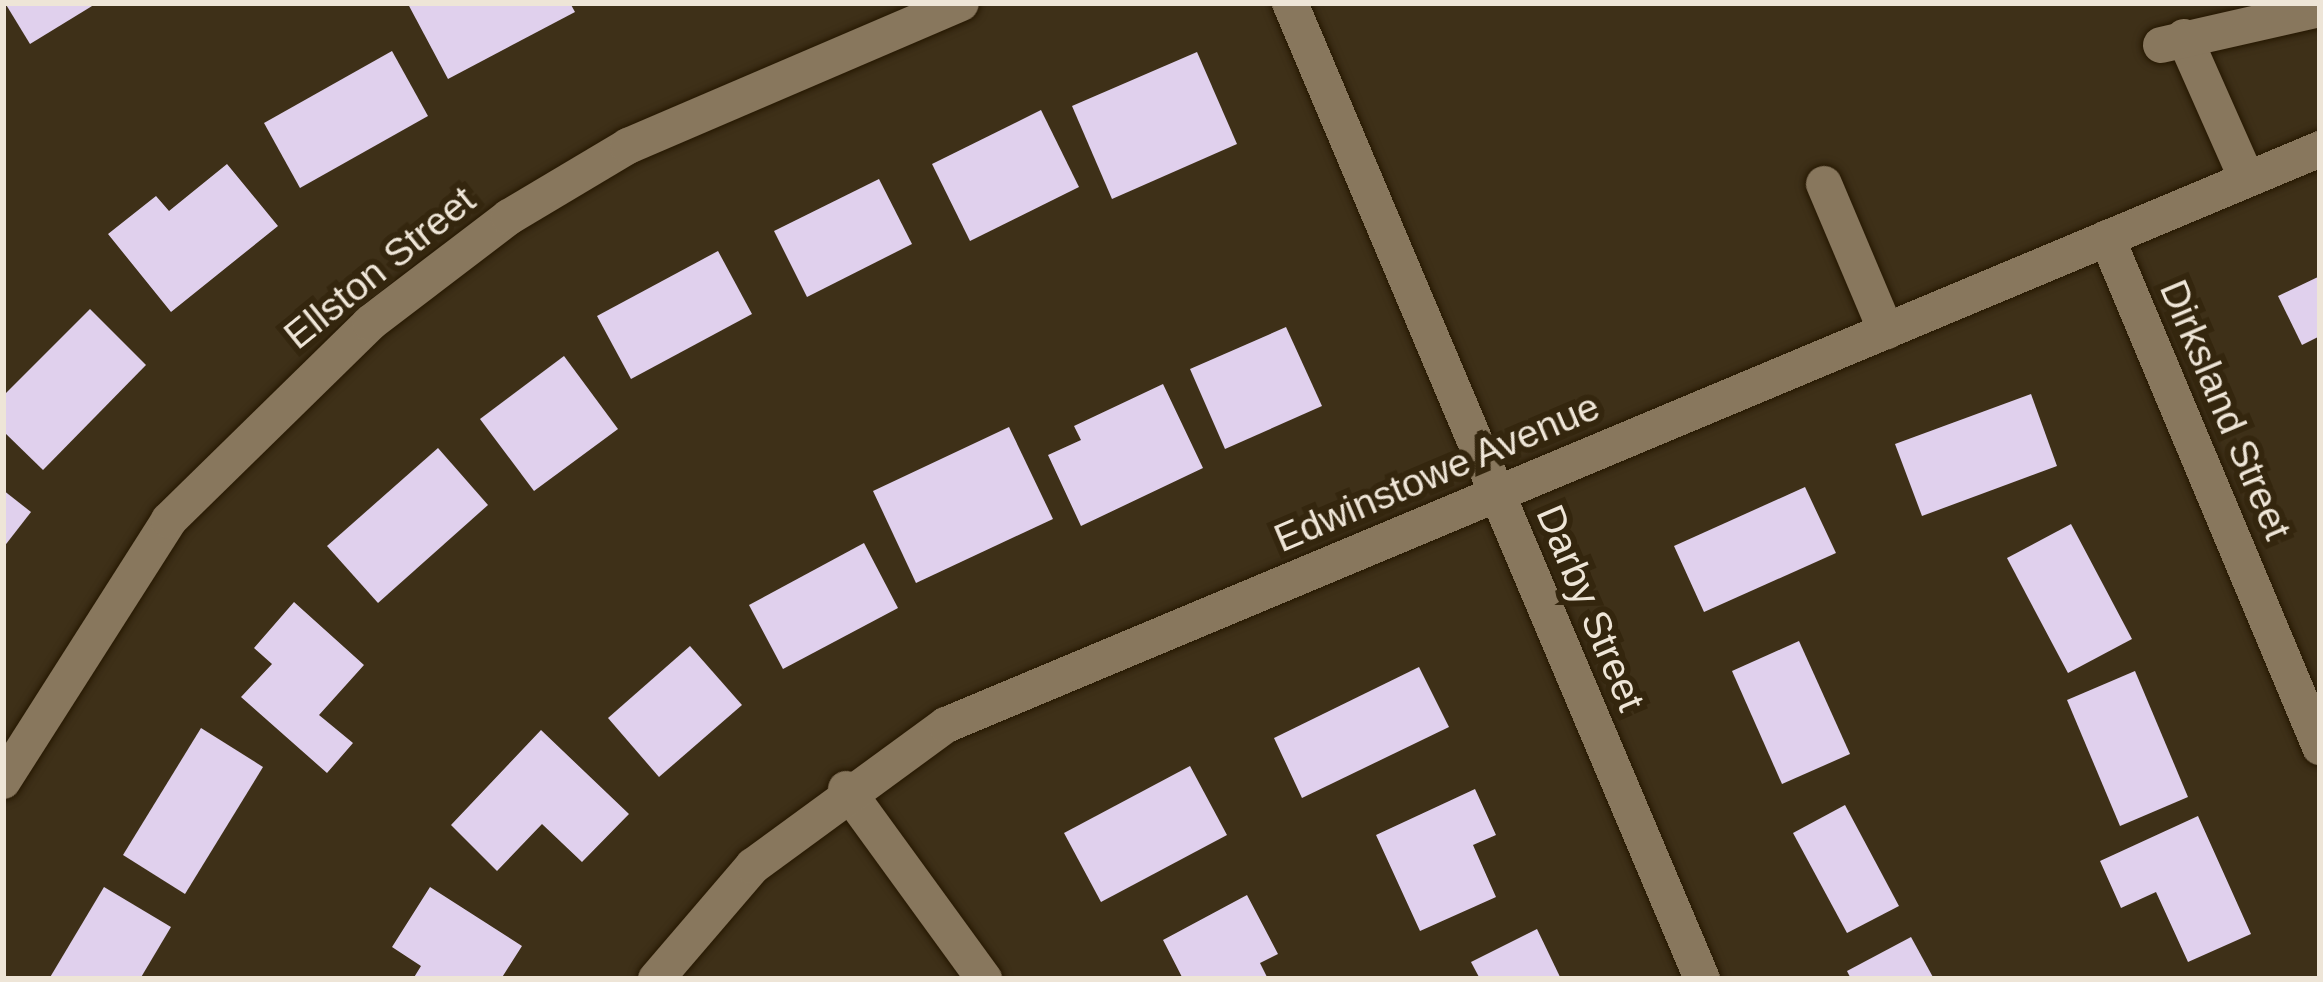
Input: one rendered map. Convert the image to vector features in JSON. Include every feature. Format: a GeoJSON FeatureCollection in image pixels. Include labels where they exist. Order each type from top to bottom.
{"type":"FeatureCollection","features":[{"type":"Feature","properties":{"kind":"street","name":"Ellston Street"},"geometry":{"type":"LineString","coordinates":[[3,781],[169,520],[370,323],[509,217],[628,146],[962,3]]}},
{"type":"Feature","properties":{"kind":"street","name":"Darby Street"},"geometry":{"type":"LineString","coordinates":[[1291,3],[1702,979]]}},
{"type":"Feature","properties":{"kind":"street"},"geometry":{"type":"LineString","coordinates":[[2247,179],[2172,41],[2320,9]]}},
{"type":"Feature","properties":{"kind":"street","name":"Edwinstowe Avenue"},"geometry":{"type":"LineString","coordinates":[[656,979],[753,866],[846,789],[946,725],[2320,149]]}},
{"type":"Feature","properties":{"kind":"street"},"geometry":{"type":"LineString","coordinates":[[1824,184],[1886,331]]}},
{"type":"Feature","properties":{"kind":"street","name":"Dirksland Street"},"geometry":{"type":"LineString","coordinates":[[2108,238],[2320,747]]}},
{"type":"Feature","properties":{"kind":"street"},"geometry":{"type":"LineString","coordinates":[[846,789],[984,979]]}},
{"type":"Feature","properties":{"kind":"building"},"geometry":{"type":"Polygon","coordinates":[[[5,3],[97,3],[30,44],[5,3]]]}},
{"type":"Feature","properties":{"kind":"building"},"geometry":{"type":"Polygon","coordinates":[[[570,3],[575,12],[448,79],[408,4],[570,3]]]}},
{"type":"Feature","properties":{"kind":"building"},"geometry":{"type":"Polygon","coordinates":[[[392,51],[428,116],[300,188],[264,123],[392,51]]]}},
{"type":"Feature","properties":{"kind":"building"},"geometry":{"type":"Polygon","coordinates":[[[1197,52],[1237,144],[1112,199],[1072,106],[1197,52]]]}},
{"type":"Feature","properties":{"kind":"building"},"geometry":{"type":"Polygon","coordinates":[[[1041,110],[1079,187],[970,241],[932,164],[1041,110]]]}},
{"type":"Feature","properties":{"kind":"building"},"geometry":{"type":"Polygon","coordinates":[[[227,164],[278,226],[171,312],[108,234],[156,196],[169,211],[227,164]]]}},
{"type":"Feature","properties":{"kind":"building"},"geometry":{"type":"Polygon","coordinates":[[[879,179],[912,244],[807,297],[774,231],[879,179]]]}},
{"type":"Feature","properties":{"kind":"building"},"geometry":{"type":"Polygon","coordinates":[[[718,251],[752,314],[631,379],[597,316],[718,251]]]}},
{"type":"Feature","properties":{"kind":"building"},"geometry":{"type":"Polygon","coordinates":[[[2320,276],[2320,336],[2302,345],[2278,296],[2320,276]]]}},
{"type":"Feature","properties":{"kind":"building"},"geometry":{"type":"Polygon","coordinates":[[[90,309],[146,365],[43,470],[3,431],[3,396],[90,309]]]}},
{"type":"Feature","properties":{"kind":"building"},"geometry":{"type":"Polygon","coordinates":[[[1286,327],[1322,406],[1225,449],[1190,369],[1286,327]]]}},
{"type":"Feature","properties":{"kind":"building"},"geometry":{"type":"Polygon","coordinates":[[[564,356],[618,429],[534,491],[480,419],[564,356]]]}},
{"type":"Feature","properties":{"kind":"building"},"geometry":{"type":"Polygon","coordinates":[[[1163,384],[1203,468],[1081,526],[1048,455],[1081,440],[1074,426],[1163,384]]]}},
{"type":"Feature","properties":{"kind":"building"},"geometry":{"type":"Polygon","coordinates":[[[2031,394],[2057,466],[1922,516],[1895,444],[2031,394]]]}},
{"type":"Feature","properties":{"kind":"building"},"geometry":{"type":"Polygon","coordinates":[[[1009,427],[1053,519],[916,583],[873,491],[1009,427]]]}},
{"type":"Feature","properties":{"kind":"building"},"geometry":{"type":"Polygon","coordinates":[[[438,448],[488,505],[378,603],[327,546],[438,448]]]}},
{"type":"Feature","properties":{"kind":"building"},"geometry":{"type":"Polygon","coordinates":[[[1805,487],[1836,553],[1704,612],[1674,546],[1805,487]]]}},
{"type":"Feature","properties":{"kind":"building"},"geometry":{"type":"Polygon","coordinates":[[[3,490],[31,512],[3,548],[3,490]]]}},
{"type":"Feature","properties":{"kind":"building"},"geometry":{"type":"Polygon","coordinates":[[[2071,524],[2132,639],[2068,673],[2007,558],[2071,524]]]}},
{"type":"Feature","properties":{"kind":"building"},"geometry":{"type":"Polygon","coordinates":[[[864,543],[898,608],[783,669],[749,605],[864,543]]]}},
{"type":"Feature","properties":{"kind":"building"},"geometry":{"type":"Polygon","coordinates":[[[294,602],[364,665],[319,715],[353,743],[327,773],[241,697],[272,664],[254,648],[294,602]]]}},
{"type":"Feature","properties":{"kind":"building"},"geometry":{"type":"Polygon","coordinates":[[[1799,641],[1850,754],[1782,784],[1732,671],[1799,641]]]}},
{"type":"Feature","properties":{"kind":"building"},"geometry":{"type":"Polygon","coordinates":[[[690,646],[742,705],[659,777],[608,718],[690,646]]]}},
{"type":"Feature","properties":{"kind":"building"},"geometry":{"type":"Polygon","coordinates":[[[1419,667],[1449,727],[1302,798],[1274,738],[1419,667]]]}},
{"type":"Feature","properties":{"kind":"building"},"geometry":{"type":"Polygon","coordinates":[[[2135,671],[2188,797],[2120,826],[2067,700],[2135,671]]]}},
{"type":"Feature","properties":{"kind":"building"},"geometry":{"type":"Polygon","coordinates":[[[201,728],[263,767],[185,894],[123,855],[201,728]]]}},
{"type":"Feature","properties":{"kind":"building"},"geometry":{"type":"Polygon","coordinates":[[[541,730],[629,814],[582,862],[542,824],[497,871],[451,825],[541,730]]]}},
{"type":"Feature","properties":{"kind":"building"},"geometry":{"type":"Polygon","coordinates":[[[1190,766],[1227,835],[1101,902],[1064,833],[1190,766]]]}},
{"type":"Feature","properties":{"kind":"building"},"geometry":{"type":"Polygon","coordinates":[[[1475,789],[1496,835],[1473,845],[1496,897],[1420,931],[1376,835],[1475,789]]]}},
{"type":"Feature","properties":{"kind":"building"},"geometry":{"type":"Polygon","coordinates":[[[1845,805],[1899,906],[1847,933],[1793,833],[1845,805]]]}},
{"type":"Feature","properties":{"kind":"building"},"geometry":{"type":"Polygon","coordinates":[[[2198,816],[2251,934],[2188,962],[2156,892],[2121,908],[2100,861],[2198,816]]]}},
{"type":"Feature","properties":{"kind":"building"},"geometry":{"type":"Polygon","coordinates":[[[104,887],[171,927],[140,979],[49,979],[104,887]]]}},
{"type":"Feature","properties":{"kind":"building"},"geometry":{"type":"Polygon","coordinates":[[[430,887],[522,946],[501,979],[413,979],[421,966],[392,947],[430,887]]]}},
{"type":"Feature","properties":{"kind":"building"},"geometry":{"type":"Polygon","coordinates":[[[1247,895],[1278,954],[1260,963],[1268,979],[1183,979],[1163,940],[1247,895]]]}},
{"type":"Feature","properties":{"kind":"building"},"geometry":{"type":"Polygon","coordinates":[[[1537,929],[1561,979],[1480,979],[1471,962],[1537,929]]]}},
{"type":"Feature","properties":{"kind":"building"},"geometry":{"type":"Polygon","coordinates":[[[1911,937],[1934,979],[1851,979],[1847,971],[1911,937]]]}}]}
